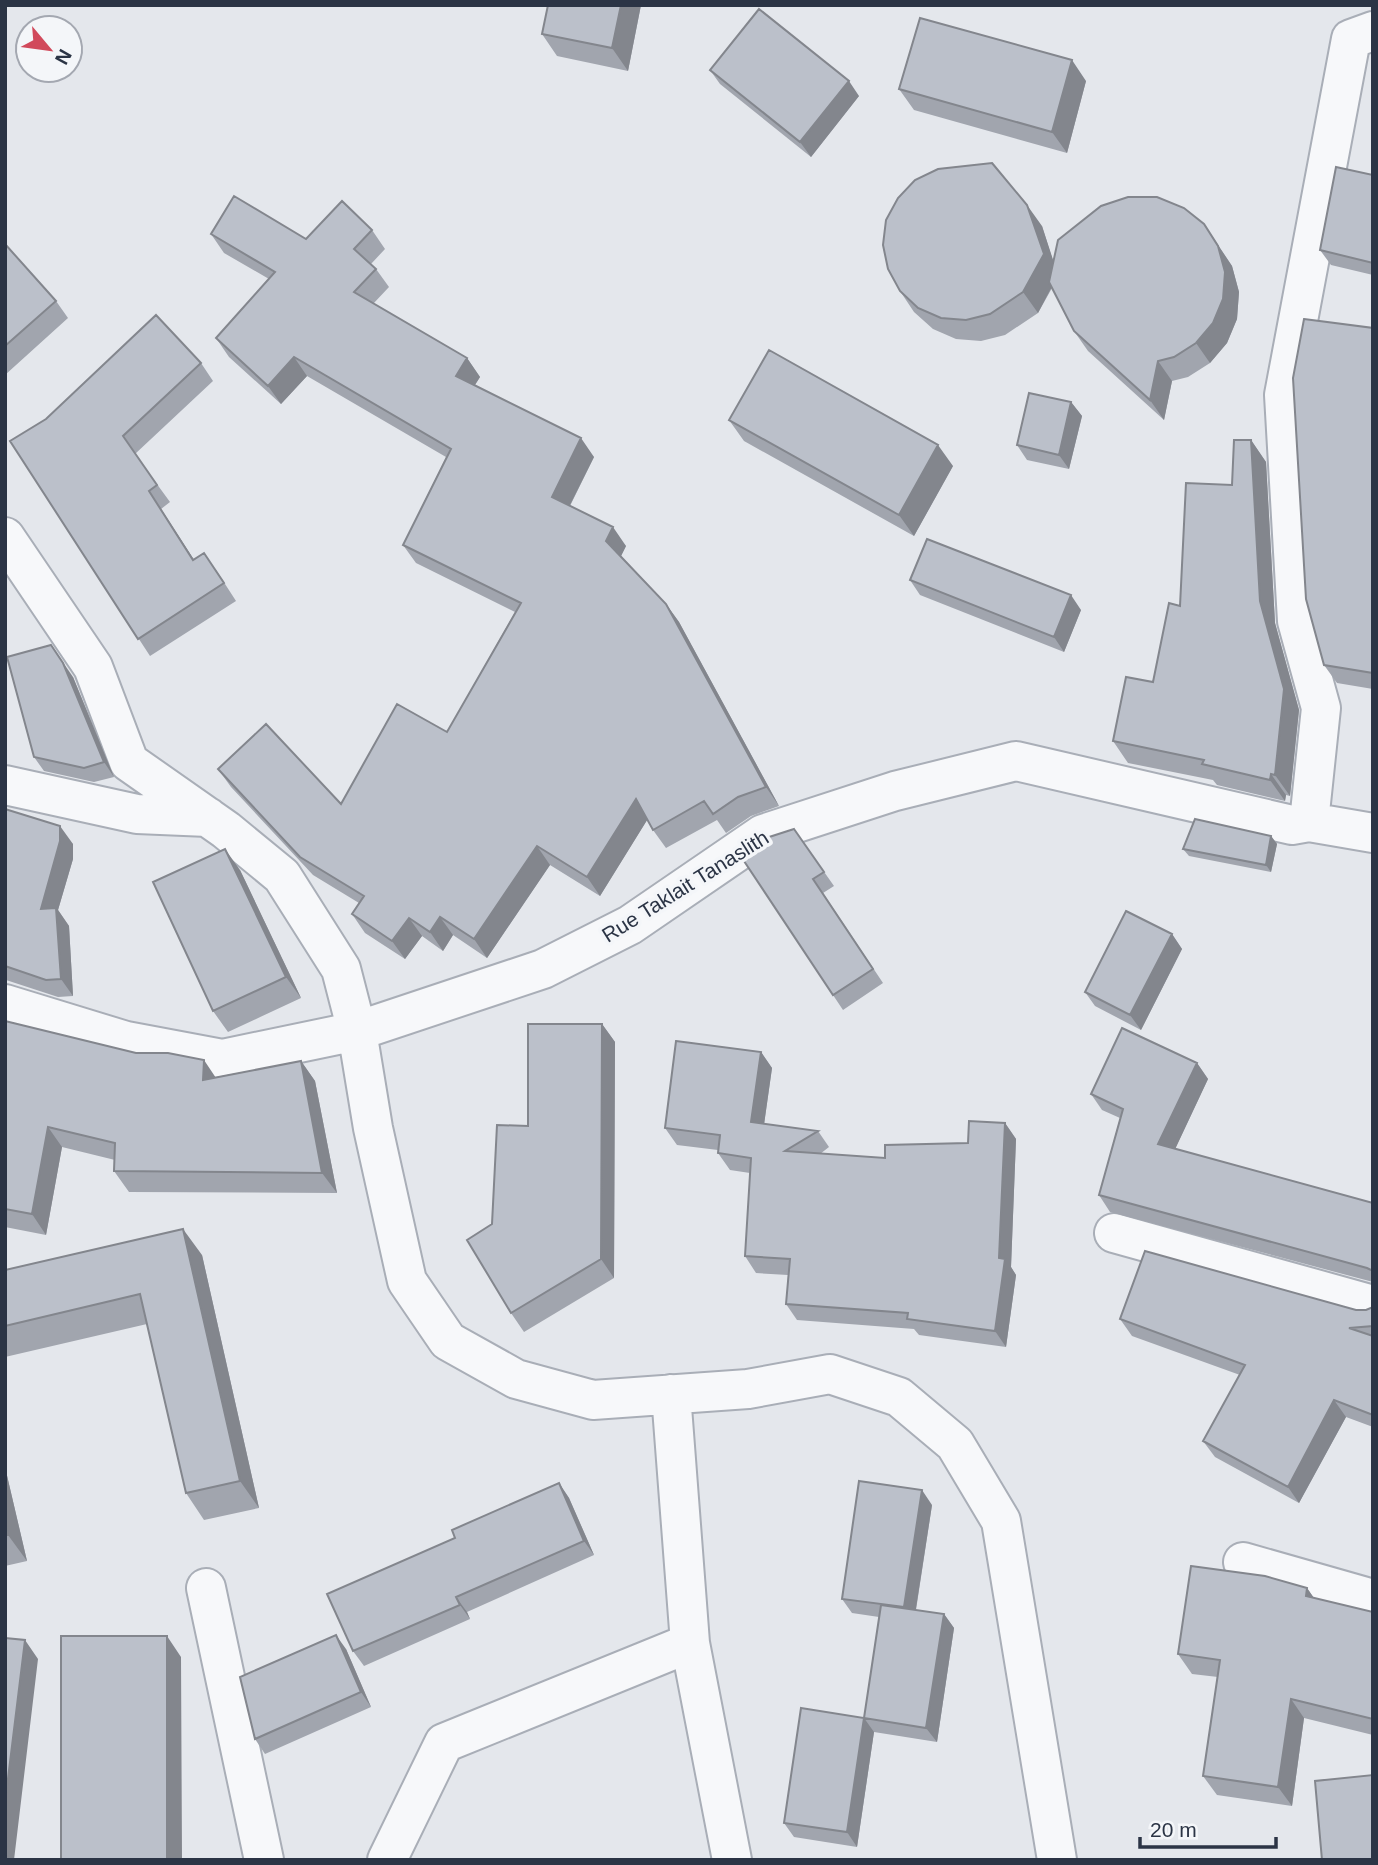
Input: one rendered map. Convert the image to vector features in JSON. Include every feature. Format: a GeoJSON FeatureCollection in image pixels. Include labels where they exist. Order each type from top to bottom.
{"type":"FeatureCollection","features":[{"type":"Feature","properties":{"kind":"street"},"geometry":{"type":"LineString","coordinates":[[1309,822],[1321,708],[1297,621],[1284,395],[1351,39],[1373,31]]}},
{"type":"Feature","properties":{"kind":"street"},"geometry":{"type":"LineString","coordinates":[[5,537],[93,667],[129,762],[208,817],[282,876],[341,969],[357,1031],[373,1128],[407,1282],[448,1341],[516,1379],[593,1400],[748,1389],[830,1374],[899,1397],[955,1444],[1001,1521],[1057,1860]]}},
{"type":"Feature","properties":{"kind":"street","name":"Rue Taklait Tanaslith"},"geometry":{"type":"LineString","coordinates":[[5,1004],[126,1041],[222,1059],[357,1031],[543,969],[630,925],[763,834],[895,791],[1016,761],[1292,825],[1309,822],[1373,834]]}},
{"type":"Feature","properties":{"kind":"street"},"geometry":{"type":"LineString","coordinates":[[5,785],[137,814],[208,817]]}},
{"type":"Feature","properties":{"kind":"street"},"geometry":{"type":"LineString","coordinates":[[1114,1233],[1373,1305]]}},
{"type":"Feature","properties":{"kind":"street"},"geometry":{"type":"LineString","coordinates":[[671,1394],[690,1643],[732,1860]]}},
{"type":"Feature","properties":{"kind":"street"},"geometry":{"type":"LineString","coordinates":[[1243,1562],[1373,1599]]}},
{"type":"Feature","properties":{"kind":"street"},"geometry":{"type":"LineString","coordinates":[[206,1588],[264,1860]]}},
{"type":"Feature","properties":{"kind":"street"},"geometry":{"type":"LineString","coordinates":[[387,1860],[444,1743],[690,1643]]}},
{"type":"Feature","properties":{"kind":"building"},"geometry":{"type":"Polygon","coordinates":[[[548,5],[621,5],[612,48],[542,34],[548,5]]]}},
{"type":"Feature","properties":{"kind":"building"},"geometry":{"type":"Polygon","coordinates":[[[759,9],[849,81],[800,142],[710,70],[759,9]]]}},
{"type":"Feature","properties":{"kind":"building"},"geometry":{"type":"Polygon","coordinates":[[[920,18],[1072,60],[1052,132],[899,89],[920,18]]]}},
{"type":"Feature","properties":{"kind":"building"},"geometry":{"type":"Polygon","coordinates":[[[992,163],[1027,205],[1044,254],[1023,292],[990,314],[966,320],[941,318],[918,308],[900,291],[888,269],[883,245],[886,220],[898,198],[915,180],[938,169],[992,163]]]}},
{"type":"Feature","properties":{"kind":"building"},"geometry":{"type":"Polygon","coordinates":[[[1336,167],[1373,175],[1373,263],[1320,250],[1336,167]]]}},
{"type":"Feature","properties":{"kind":"building"},"geometry":{"type":"Polygon","coordinates":[[[234,196],[306,239],[342,201],[372,230],[354,249],[376,269],[354,292],[467,358],[456,376],[581,438],[552,497],[613,527],[606,541],[666,604],[766,787],[738,797],[713,814],[704,801],[653,830],[636,799],[587,877],[537,846],[474,939],[440,917],[430,932],[409,918],[392,941],[352,914],[364,896],[300,857],[218,769],[266,724],[341,804],[397,704],[447,732],[521,603],[403,545],[451,449],[294,357],[268,386],[216,338],[275,272],[211,234],[234,196]]]}},
{"type":"Feature","properties":{"kind":"building"},"geometry":{"type":"Polygon","coordinates":[[[1128,197],[1157,197],[1184,208],[1204,224],[1218,246],[1225,272],[1223,299],[1213,323],[1196,343],[1174,357],[1158,361],[1150,400],[1074,331],[1049,282],[1058,240],[1101,206],[1128,197]]]}},
{"type":"Feature","properties":{"kind":"building"},"geometry":{"type":"Polygon","coordinates":[[[5,244],[56,301],[5,346],[5,244]]]}},
{"type":"Feature","properties":{"kind":"building"},"geometry":{"type":"Polygon","coordinates":[[[156,315],[201,363],[123,436],[157,485],[149,491],[193,560],[204,553],[224,583],[138,639],[10,441],[46,419],[156,315]]]}},
{"type":"Feature","properties":{"kind":"building"},"geometry":{"type":"Polygon","coordinates":[[[1304,319],[1373,328],[1373,673],[1324,665],[1306,599],[1293,378],[1304,319]]]}},
{"type":"Feature","properties":{"kind":"building"},"geometry":{"type":"Polygon","coordinates":[[[769,350],[938,445],[899,515],[729,420],[769,350]]]}},
{"type":"Feature","properties":{"kind":"building"},"geometry":{"type":"Polygon","coordinates":[[[1029,393],[1071,402],[1059,455],[1017,445],[1029,393]]]}},
{"type":"Feature","properties":{"kind":"building"},"geometry":{"type":"Polygon","coordinates":[[[1234,440],[1251,440],[1260,601],[1284,689],[1275,775],[1271,774],[1270,780],[1202,764],[1204,760],[1113,741],[1126,677],[1153,682],[1169,603],[1180,606],[1186,483],[1232,485],[1234,440]]]}},
{"type":"Feature","properties":{"kind":"building"},"geometry":{"type":"Polygon","coordinates":[[[927,539],[1071,595],[1054,637],[910,580],[927,539]]]}},
{"type":"Feature","properties":{"kind":"building"},"geometry":{"type":"Polygon","coordinates":[[[51,645],[63,663],[104,762],[84,768],[34,757],[7,657],[51,645]]]}},
{"type":"Feature","properties":{"kind":"building"},"geometry":{"type":"Polygon","coordinates":[[[5,809],[60,826],[60,841],[41,909],[56,908],[61,979],[46,980],[5,966],[5,809]]]}},
{"type":"Feature","properties":{"kind":"building"},"geometry":{"type":"Polygon","coordinates":[[[1195,819],[1271,836],[1266,865],[1183,849],[1195,819]]]}},
{"type":"Feature","properties":{"kind":"building"},"geometry":{"type":"Polygon","coordinates":[[[794,829],[824,872],[813,879],[873,969],[833,995],[740,855],[763,839],[794,829]]]}},
{"type":"Feature","properties":{"kind":"building"},"geometry":{"type":"Polygon","coordinates":[[[225,849],[286,977],[213,1011],[153,882],[225,849]]]}},
{"type":"Feature","properties":{"kind":"building"},"geometry":{"type":"Polygon","coordinates":[[[1126,911],[1172,934],[1130,1015],[1085,992],[1126,911]]]}},
{"type":"Feature","properties":{"kind":"building"},"geometry":{"type":"Polygon","coordinates":[[[5,1021],[136,1053],[168,1053],[204,1060],[203,1080],[301,1061],[322,1173],[114,1171],[115,1143],[48,1127],[32,1214],[5,1209],[5,1021]]]}},
{"type":"Feature","properties":{"kind":"building"},"geometry":{"type":"Polygon","coordinates":[[[528,1024],[602,1024],[601,1259],[511,1313],[467,1240],[492,1224],[497,1125],[528,1126],[528,1024]]]}},
{"type":"Feature","properties":{"kind":"building"},"geometry":{"type":"Polygon","coordinates":[[[1122,1028],[1197,1063],[1158,1144],[1373,1203],[1373,1271],[1099,1195],[1123,1109],[1091,1094],[1122,1028]]]}},
{"type":"Feature","properties":{"kind":"building"},"geometry":{"type":"Polygon","coordinates":[[[676,1041],[761,1052],[751,1122],[818,1131],[785,1151],[885,1158],[885,1145],[968,1143],[969,1121],[1005,1123],[999,1258],[1005,1259],[995,1331],[907,1319],[908,1313],[786,1304],[790,1259],[745,1256],[751,1158],[718,1153],[720,1135],[665,1128],[676,1041]]]}},
{"type":"Feature","properties":{"kind":"building"},"geometry":{"type":"Polygon","coordinates":[[[183,1229],[240,1481],[186,1493],[140,1294],[5,1326],[5,1270],[183,1229]]]}},
{"type":"Feature","properties":{"kind":"building"},"geometry":{"type":"Polygon","coordinates":[[[1145,1251],[1356,1310],[1373,1307],[1373,1326],[1349,1328],[1373,1336],[1373,1415],[1334,1400],[1288,1487],[1203,1441],[1245,1365],[1120,1319],[1145,1251]]]}},
{"type":"Feature","properties":{"kind":"building"},"geometry":{"type":"Polygon","coordinates":[[[859,1481],[922,1490],[904,1607],[842,1599],[859,1481]]]}},
{"type":"Feature","properties":{"kind":"building"},"geometry":{"type":"Polygon","coordinates":[[[559,1483],[584,1541],[456,1597],[460,1605],[353,1651],[327,1594],[455,1538],[452,1530],[559,1483]]]}},
{"type":"Feature","properties":{"kind":"building"},"geometry":{"type":"Polygon","coordinates":[[[1191,1566],[1265,1576],[1307,1588],[1306,1596],[1373,1612],[1373,1719],[1291,1699],[1278,1787],[1203,1776],[1220,1660],[1178,1654],[1191,1566]]]}},
{"type":"Feature","properties":{"kind":"building"},"geometry":{"type":"Polygon","coordinates":[[[881,1605],[944,1614],[926,1728],[864,1718],[881,1605]]]}},
{"type":"Feature","properties":{"kind":"building"},"geometry":{"type":"Polygon","coordinates":[[[336,1635],[361,1692],[255,1739],[240,1677],[336,1635]]]}},
{"type":"Feature","properties":{"kind":"building"},"geometry":{"type":"Polygon","coordinates":[[[61,1636],[167,1636],[167,1860],[61,1860],[61,1636]]]}},
{"type":"Feature","properties":{"kind":"building"},"geometry":{"type":"Polygon","coordinates":[[[5,1638],[25,1640],[5,1803],[5,1638]]]}},
{"type":"Feature","properties":{"kind":"building"},"geometry":{"type":"Polygon","coordinates":[[[801,1708],[864,1718],[847,1832],[784,1823],[801,1708]]]}},
{"type":"Feature","properties":{"kind":"building"},"geometry":{"type":"Polygon","coordinates":[[[1373,1775],[1373,1860],[1322,1860],[1315,1781],[1373,1775]]]}}]}
